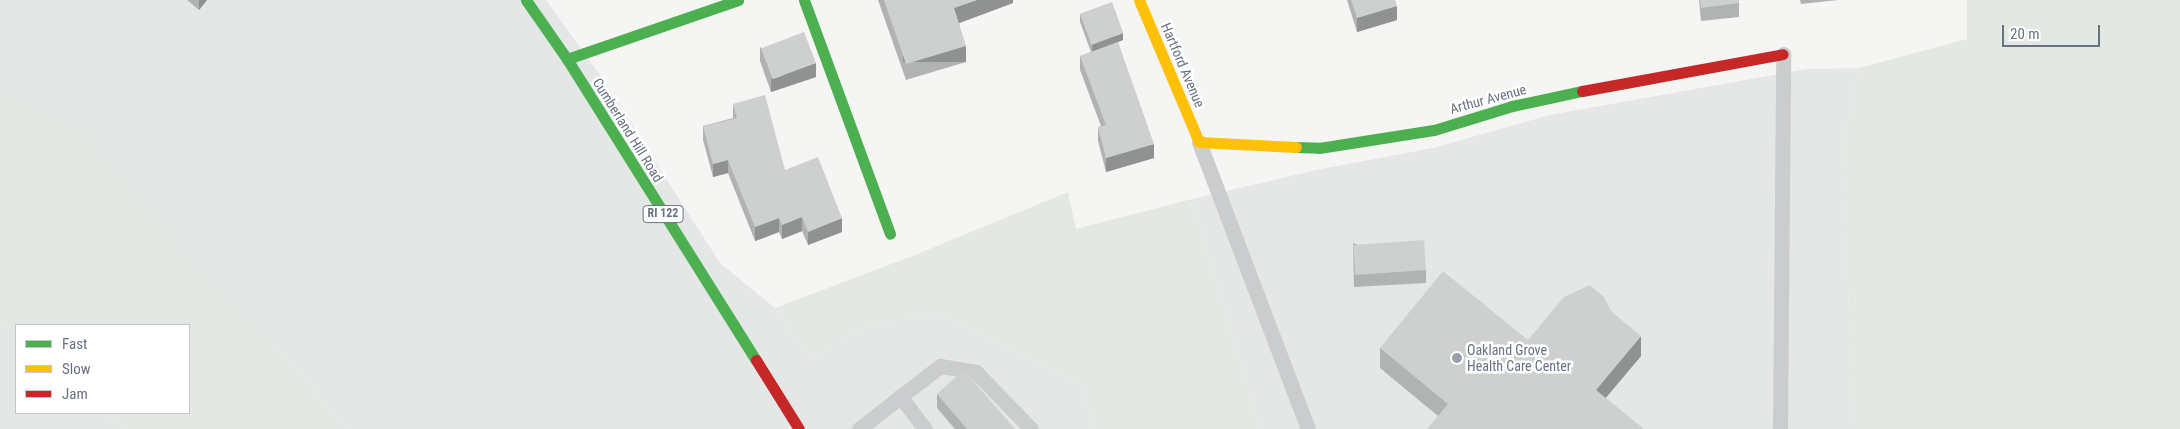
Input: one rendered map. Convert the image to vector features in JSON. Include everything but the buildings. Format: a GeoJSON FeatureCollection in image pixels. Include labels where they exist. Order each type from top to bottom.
{"type":"FeatureCollection","features":[{"type":"Feature","properties":{"kind":"street","name":"Cumberland Hill Road"},"geometry":{"type":"LineString","coordinates":[[526,0],[567,59],[799,429]]}},
{"type":"Feature","properties":{"kind":"street"},"geometry":{"type":"LineString","coordinates":[[567,59],[738,0]]}},
{"type":"Feature","properties":{"kind":"street"},"geometry":{"type":"LineString","coordinates":[[804,0],[890,234]]}},
{"type":"Feature","properties":{"kind":"street","name":"Hartford Avenue"},"geometry":{"type":"LineString","coordinates":[[1139,0],[1199,142]]}},
{"type":"Feature","properties":{"kind":"street","name":"Arthur Avenue"},"geometry":{"type":"LineString","coordinates":[[1199,142],[1319,148],[1434,130],[1512,106],[1656,75],[1783,54]]}},
{"type":"Feature","properties":{"kind":"lane"},"geometry":{"type":"LineString","coordinates":[[1780,429],[1783,54]]}},
{"type":"Feature","properties":{"kind":"lane"},"geometry":{"type":"LineString","coordinates":[[1199,142],[1308,429]]}},
{"type":"Feature","properties":{"kind":"lane"},"geometry":{"type":"LineString","coordinates":[[859,429],[940,366],[976,372],[1031,429]]}},
{"type":"Feature","properties":{"kind":"lane"},"geometry":{"type":"LineString","coordinates":[[900,396],[924,429]]}},
{"type":"Feature","properties":{"kind":"shaded area"},"geometry":{"type":"Polygon","coordinates":[[[0,0],[546,0],[600,75],[720,263],[775,308],[812,361],[856,330],[937,312],[1083,387],[1094,429],[345,429],[287,356],[155,219],[0,91],[0,0]]]}},
{"type":"Feature","properties":{"kind":"shaded area"},"geometry":{"type":"Polygon","coordinates":[[[1967,0],[2180,0],[2180,429],[1853,429],[1843,141],[1859,68],[1967,39],[1967,0]]]}},
{"type":"Feature","properties":{"kind":"shaded area"},"geometry":{"type":"Polygon","coordinates":[[[1859,68],[1843,141],[1853,429],[1260,429],[1192,199],[1321,169],[1433,148],[1550,115],[1807,69],[1859,68]]]}},
{"type":"Feature","properties":{"kind":"shaded area"},"geometry":{"type":"Polygon","coordinates":[[[0,91],[89,134],[155,218],[287,356],[345,429],[122,429],[105,414],[190,414],[190,324],[15,324],[15,336],[0,323],[0,91]]]}},
{"type":"Feature","properties":{"kind":"shaded area"},"geometry":{"type":"Polygon","coordinates":[[[1068,192],[1076,229],[1192,199],[1260,429],[1094,429],[1083,387],[937,312],[856,330],[812,361],[775,308],[915,255],[1068,192]]]}},
{"type":"Feature","properties":{"kind":"shaded area"},"geometry":{"type":"Polygon","coordinates":[[[0,323],[15,336],[15,414],[105,414],[122,429],[0,429],[0,323]]]}},
{"type":"Feature","properties":{"kind":"traffic: fast"},"geometry":{"type":"LineString","coordinates":[[526,0],[567,59],[756,360]]}},
{"type":"Feature","properties":{"kind":"traffic: fast"},"geometry":{"type":"LineString","coordinates":[[567,59],[738,0]]}},
{"type":"Feature","properties":{"kind":"traffic: fast"},"geometry":{"type":"LineString","coordinates":[[804,0],[890,234]]}},
{"type":"Feature","properties":{"kind":"traffic: fast"},"geometry":{"type":"LineString","coordinates":[[1296,147],[1319,148],[1434,130],[1512,106],[1582,91]]}},
{"type":"Feature","properties":{"kind":"traffic: slow"},"geometry":{"type":"LineString","coordinates":[[1139,0],[1199,142],[1296,147]]}},
{"type":"Feature","properties":{"kind":"traffic: jam"},"geometry":{"type":"LineString","coordinates":[[1582,91],[1783,54]]}},
{"type":"Feature","properties":{"kind":"traffic: jam"},"geometry":{"type":"LineString","coordinates":[[756,360],[799,429]]}},
{"type":"Feature","properties":{"kind":"place","name":"Oakland Grove Health Care Center"},"geometry":{"type":"Point","coordinates":[1457,358]}}]}
